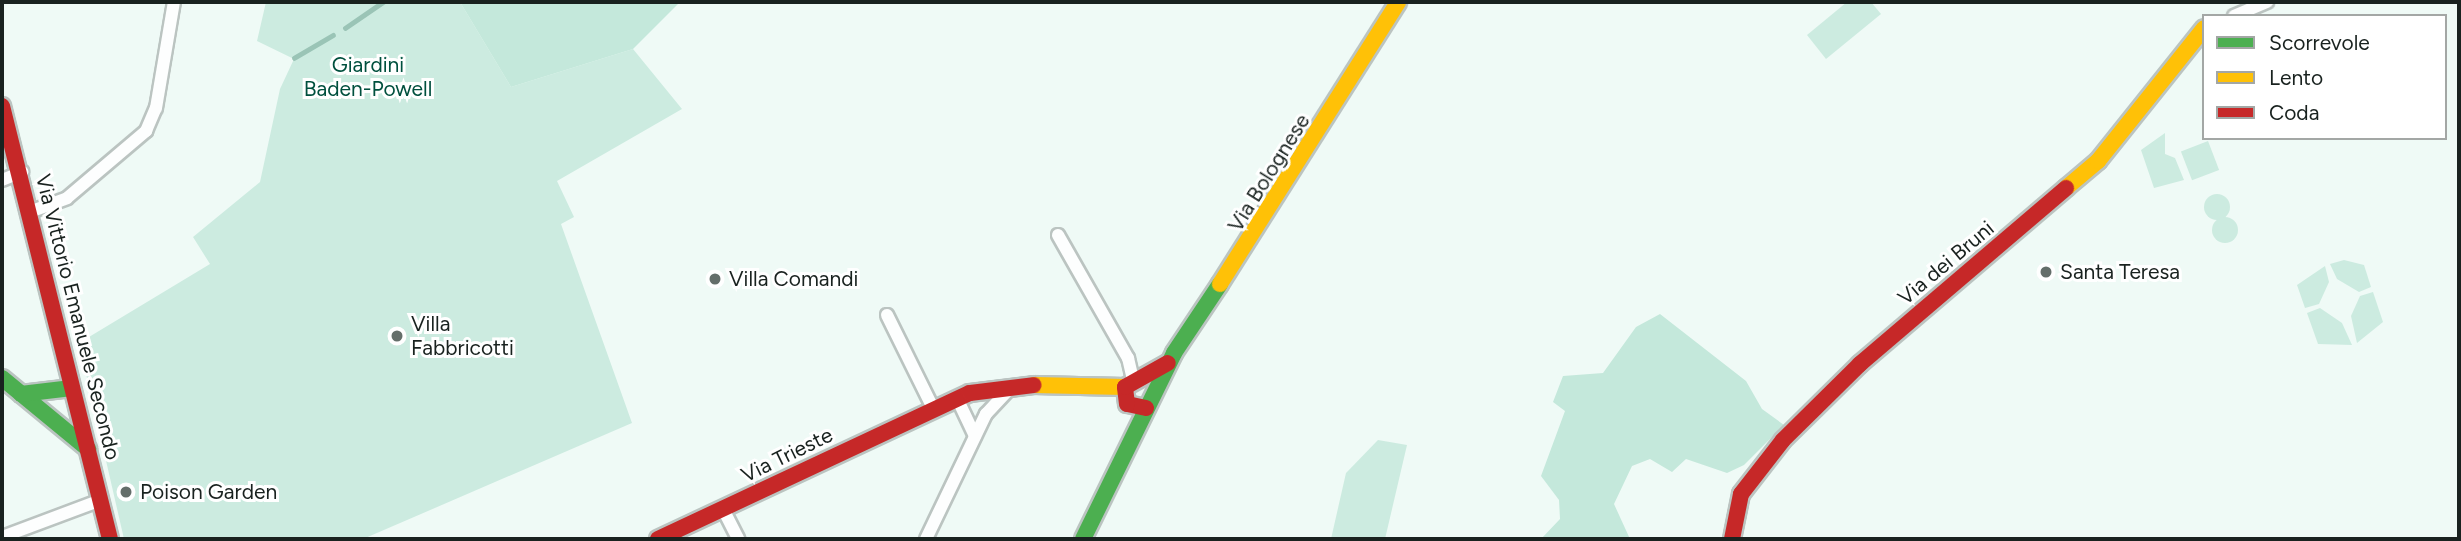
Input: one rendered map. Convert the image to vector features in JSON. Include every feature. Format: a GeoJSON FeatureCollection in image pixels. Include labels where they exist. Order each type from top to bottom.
{"type":"FeatureCollection","features":[{"type":"Feature","properties":{"kind":"street"},"geometry":{"type":"LineString","coordinates":[[32,211],[67,198],[146,131],[156,108],[174,2]]}},
{"type":"Feature","properties":{"kind":"street","name":"Via Bolognese"},"geometry":{"type":"LineString","coordinates":[[1083,539],[1169,362],[1398,2]]}},
{"type":"Feature","properties":{"kind":"street"},"geometry":{"type":"LineString","coordinates":[[2239,14],[2267,2]]}},
{"type":"Feature","properties":{"kind":"street","name":"Via dei Bruni"},"geometry":{"type":"LineString","coordinates":[[1732,539],[1741,494],[1783,440],[1860,364],[2080,177],[2146,108],[2202,31]]}},
{"type":"Feature","properties":{"kind":"street","name":"Via Vittorio Emanuele Secondo"},"geometry":{"type":"LineString","coordinates":[[2,106],[32,211],[110,539]]}},
{"type":"Feature","properties":{"kind":"street"},"geometry":{"type":"LineString","coordinates":[[2,180],[22,172]]}},
{"type":"Feature","properties":{"kind":"street"},"geometry":{"type":"LineString","coordinates":[[1058,235],[1128,358],[1133,382],[1127,404],[1150,401]]}},
{"type":"Feature","properties":{"kind":"street"},"geometry":{"type":"LineString","coordinates":[[887,314],[933,408]]}},
{"type":"Feature","properties":{"kind":"street","name":"Via Bolognese"},"geometry":{"type":"LineString","coordinates":[[1133,382],[1169,362]]}},
{"type":"Feature","properties":{"kind":"street"},"geometry":{"type":"LineString","coordinates":[[2,378],[88,449]]}},
{"type":"Feature","properties":{"kind":"street"},"geometry":{"type":"LineString","coordinates":[[1133,382],[1150,401]]}},
{"type":"Feature","properties":{"kind":"street","name":"Via Trieste"},"geometry":{"type":"LineString","coordinates":[[658,539],[957,398],[1015,384],[1133,382]]}},
{"type":"Feature","properties":{"kind":"street"},"geometry":{"type":"LineString","coordinates":[[926,539],[992,406],[1015,384]]}},
{"type":"Feature","properties":{"kind":"street"},"geometry":{"type":"LineString","coordinates":[[21,394],[72,388]]}},
{"type":"Feature","properties":{"kind":"street"},"geometry":{"type":"LineString","coordinates":[[957,398],[975,436]]}},
{"type":"Feature","properties":{"kind":"street"},"geometry":{"type":"LineString","coordinates":[[46,414],[77,409]]}},
{"type":"Feature","properties":{"kind":"street"},"geometry":{"type":"LineString","coordinates":[[2,537],[101,500]]}},
{"type":"Feature","properties":{"kind":"street"},"geometry":{"type":"LineString","coordinates":[[723,509],[738,539]]}},
{"type":"Feature","properties":{"kind":"green space","name":"Giardini Baden-Powell"},"geometry":{"type":"Polygon","coordinates":[[[266,2],[460,2],[511,87],[633,49],[682,109],[557,181],[574,217],[561,224],[632,423],[363,539],[124,539],[79,343],[210,264],[193,237],[260,182],[280,89],[294,59],[257,41],[266,2]]]}},
{"type":"Feature","properties":{"kind":"green space"},"geometry":{"type":"Polygon","coordinates":[[[460,2],[680,2],[633,49],[511,87],[460,2]]]}},
{"type":"Feature","properties":{"kind":"green space"},"geometry":{"type":"Polygon","coordinates":[[[1847,2],[1871,2],[1881,14],[1826,59],[1807,35],[1847,2]]]}},
{"type":"Feature","properties":{"kind":"green space"},"geometry":{"type":"Polygon","coordinates":[[[2165,133],[2165,154],[2175,158],[2184,180],[2154,188],[2141,150],[2165,133]]]}},
{"type":"Feature","properties":{"kind":"green space"},"geometry":{"type":"Polygon","coordinates":[[[2208,141],[2219,170],[2192,180],[2181,151],[2208,141]]]}},
{"type":"Feature","properties":{"kind":"green space"},"geometry":{"type":"Polygon","coordinates":[[[2217,194],[2226,198],[2230,207],[2226,216],[2217,220],[2208,216],[2204,207],[2208,198],[2217,194]]]}},
{"type":"Feature","properties":{"kind":"green space"},"geometry":{"type":"Polygon","coordinates":[[[2225,217],[2234,221],[2238,230],[2234,239],[2225,243],[2216,239],[2212,230],[2216,221],[2225,217]]]}},
{"type":"Feature","properties":{"kind":"green space"},"geometry":{"type":"Polygon","coordinates":[[[2344,260],[2364,265],[2371,287],[2359,292],[2337,279],[2330,264],[2344,260]]]}},
{"type":"Feature","properties":{"kind":"green space"},"geometry":{"type":"Polygon","coordinates":[[[2325,266],[2329,282],[2319,304],[2305,308],[2297,285],[2325,266]]]}},
{"type":"Feature","properties":{"kind":"green space"},"geometry":{"type":"Polygon","coordinates":[[[2373,292],[2383,322],[2357,343],[2351,316],[2360,296],[2373,292]]]}},
{"type":"Feature","properties":{"kind":"green space"},"geometry":{"type":"Polygon","coordinates":[[[2320,308],[2342,323],[2352,345],[2318,344],[2307,313],[2320,308]]]}},
{"type":"Feature","properties":{"kind":"green space"},"geometry":{"type":"Polygon","coordinates":[[[1660,314],[1746,381],[1762,409],[1784,425],[1744,465],[1727,473],[1686,459],[1672,472],[1650,459],[1632,466],[1614,504],[1630,539],[1541,539],[1560,519],[1559,500],[1541,476],[1565,411],[1553,402],[1563,376],[1603,373],[1636,327],[1660,314]]]}},
{"type":"Feature","properties":{"kind":"green space"},"geometry":{"type":"Polygon","coordinates":[[[1378,440],[1407,445],[1385,539],[1331,539],[1346,473],[1378,440]]]}},
{"type":"Feature","properties":{"kind":"waterway"},"geometry":{"type":"LineString","coordinates":[[345,28],[383,2]]}},
{"type":"Feature","properties":{"kind":"waterway"},"geometry":{"type":"LineString","coordinates":[[294,58],[333,35]]}},
{"type":"Feature","properties":{"kind":"traffic: fast"},"geometry":{"type":"LineString","coordinates":[[1083,539],[1174,353],[1220,284]]}},
{"type":"Feature","properties":{"kind":"traffic: fast"},"geometry":{"type":"LineString","coordinates":[[2,378],[88,449]]}},
{"type":"Feature","properties":{"kind":"traffic: fast"},"geometry":{"type":"LineString","coordinates":[[21,394],[72,388]]}},
{"type":"Feature","properties":{"kind":"traffic: slow"},"geometry":{"type":"LineString","coordinates":[[1220,284],[1398,2]]}},
{"type":"Feature","properties":{"kind":"traffic: slow"},"geometry":{"type":"LineString","coordinates":[[2066,188],[2098,161],[2202,31]]}},
{"type":"Feature","properties":{"kind":"traffic: slow"},"geometry":{"type":"LineString","coordinates":[[1034,385],[1125,387]]}},
{"type":"Feature","properties":{"kind":"traffic: jam"},"geometry":{"type":"LineString","coordinates":[[2,106],[110,539]]}},
{"type":"Feature","properties":{"kind":"traffic: jam"},"geometry":{"type":"LineString","coordinates":[[1732,539],[1741,494],[1783,440],[1860,364],[2066,188]]}},
{"type":"Feature","properties":{"kind":"traffic: jam"},"geometry":{"type":"LineString","coordinates":[[1146,408],[1127,404],[1125,387],[1168,363]]}},
{"type":"Feature","properties":{"kind":"traffic: jam"},"geometry":{"type":"LineString","coordinates":[[658,539],[970,393],[1034,385]]}},
{"type":"Feature","properties":{"kind":"place","name":"Santa Teresa"},"geometry":{"type":"Point","coordinates":[2046,272]}},
{"type":"Feature","properties":{"kind":"place","name":"Villa Comandi"},"geometry":{"type":"Point","coordinates":[715,279]}},
{"type":"Feature","properties":{"kind":"place","name":"Villa Fabbricotti"},"geometry":{"type":"Point","coordinates":[397,336]}},
{"type":"Feature","properties":{"kind":"place","name":"Poison Garden"},"geometry":{"type":"Point","coordinates":[126,492]}}]}
